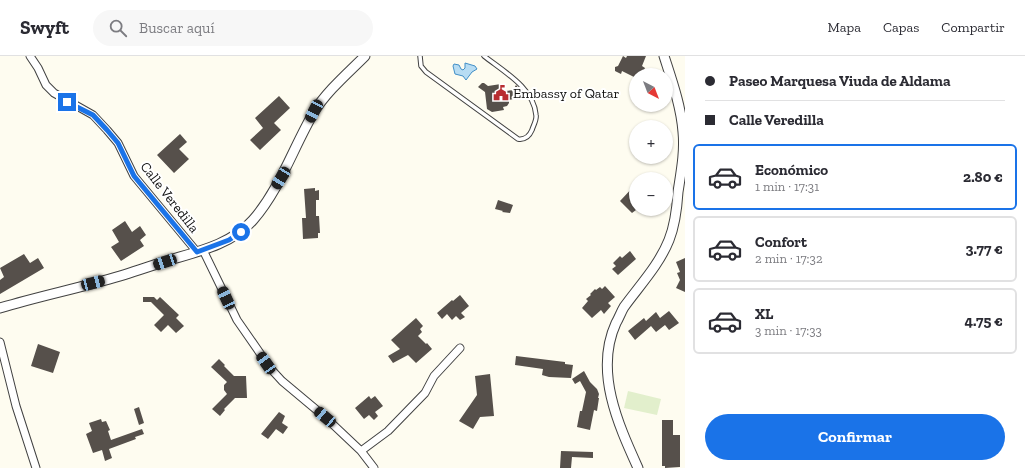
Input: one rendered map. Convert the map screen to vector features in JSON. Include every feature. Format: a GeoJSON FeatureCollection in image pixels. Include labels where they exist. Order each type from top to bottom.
{"type":"FeatureCollection","features":[{"type":"Feature","properties":{"kind":"street","name":"Calle Veredilla"},"geometry":{"type":"LineString","coordinates":[[30,56],[38,68],[46,86],[54,93],[93,115],[118,143],[134,176],[200,250],[239,324],[271,369],[282,381],[325,417],[361,451],[374,468]]}},
{"type":"Feature","properties":{"kind":"street"},"geometry":{"type":"LineString","coordinates":[[0,308],[120,276],[229,240],[241,232],[254,220],[281,178],[314,111],[324,98],[364,56]]}},
{"type":"Feature","properties":{"kind":"street"},"geometry":{"type":"LineString","coordinates":[[638,468],[624,437],[613,406],[607,377],[609,348],[613,331],[623,308],[656,265],[670,239],[676,212],[683,154],[683,132],[679,105],[664,56]]}},
{"type":"Feature","properties":{"kind":"street"},"geometry":{"type":"LineString","coordinates":[[0,342],[16,406],[36,468]]}},
{"type":"Feature","properties":{"kind":"street"},"geometry":{"type":"LineString","coordinates":[[361,451],[388,431],[425,393],[434,376],[460,348]]}},
{"type":"Feature","properties":{"kind":"lane"},"geometry":{"type":"LineString","coordinates":[[420,56],[421,66],[426,72],[518,139],[526,138],[530,134],[536,117],[531,99],[522,88],[484,56]]}},
{"type":"Feature","properties":{"kind":"green space"},"geometry":{"type":"Polygon","coordinates":[[[628,391],[661,399],[657,415],[624,408],[628,391]]]}},
{"type":"Feature","properties":{"kind":"water"},"geometry":{"type":"Polygon","coordinates":[[[465,63],[475,66],[477,69],[472,72],[466,80],[463,76],[455,74],[453,66],[454,64],[459,65],[463,70],[465,68],[465,63]]]}},
{"type":"Feature","properties":{"kind":"building"},"geometry":{"type":"Polygon","coordinates":[[[623,56],[626,58],[627,56],[646,56],[642,66],[645,68],[629,68],[629,74],[622,71],[621,74],[615,71],[615,67],[618,66],[623,56]]]}},
{"type":"Feature","properties":{"kind":"building","name":"Embassy of Qatar"},"geometry":{"type":"Polygon","coordinates":[[[482,83],[488,86],[501,84],[502,89],[506,91],[513,90],[516,85],[520,90],[517,94],[518,98],[509,100],[507,106],[503,107],[504,110],[492,112],[487,109],[485,92],[478,87],[482,83]]]}},
{"type":"Feature","properties":{"kind":"building"},"geometry":{"type":"Polygon","coordinates":[[[279,96],[290,108],[274,123],[281,130],[260,150],[250,140],[263,128],[255,118],[279,96]]]}},
{"type":"Feature","properties":{"kind":"building"},"geometry":{"type":"Polygon","coordinates":[[[180,134],[187,142],[179,149],[189,159],[174,173],[157,155],[180,134]]]}},
{"type":"Feature","properties":{"kind":"building"},"geometry":{"type":"Polygon","coordinates":[[[315,188],[315,191],[319,190],[319,200],[316,200],[316,216],[319,216],[320,233],[318,233],[318,238],[303,239],[302,218],[306,218],[304,189],[315,188]]]}},
{"type":"Feature","properties":{"kind":"building"},"geometry":{"type":"Polygon","coordinates":[[[629,191],[629,210],[620,201],[629,191]]]}},
{"type":"Feature","properties":{"kind":"building"},"geometry":{"type":"Polygon","coordinates":[[[498,200],[513,205],[510,213],[495,209],[498,200]]]}},
{"type":"Feature","properties":{"kind":"building"},"geometry":{"type":"Polygon","coordinates":[[[125,221],[132,232],[140,226],[146,235],[140,240],[144,246],[121,261],[111,247],[119,242],[112,230],[125,221]]]}},
{"type":"Feature","properties":{"kind":"building"},"geometry":{"type":"Polygon","coordinates":[[[630,251],[636,259],[618,275],[612,269],[616,266],[613,263],[620,256],[622,258],[630,251]]]}},
{"type":"Feature","properties":{"kind":"building"},"geometry":{"type":"Polygon","coordinates":[[[24,254],[30,263],[38,258],[44,268],[0,294],[0,280],[4,277],[0,268],[24,254]]]}},
{"type":"Feature","properties":{"kind":"building"},"geometry":{"type":"Polygon","coordinates":[[[685,258],[685,292],[676,288],[680,280],[677,273],[680,272],[676,262],[685,258]]]}},
{"type":"Feature","properties":{"kind":"building"},"geometry":{"type":"Polygon","coordinates":[[[605,286],[615,297],[608,303],[611,306],[604,314],[601,310],[592,318],[582,308],[588,301],[586,299],[595,289],[596,290],[600,287],[602,289],[605,286]]]}},
{"type":"Feature","properties":{"kind":"building"},"geometry":{"type":"Polygon","coordinates":[[[460,295],[469,306],[461,313],[465,317],[460,320],[456,316],[452,320],[447,314],[442,319],[437,313],[460,295]]]}},
{"type":"Feature","properties":{"kind":"building"},"geometry":{"type":"Polygon","coordinates":[[[143,297],[154,297],[157,300],[160,297],[179,315],[176,318],[184,326],[176,333],[168,325],[161,332],[154,325],[164,315],[151,302],[143,302],[143,297]]]}},
{"type":"Feature","properties":{"kind":"building"},"geometry":{"type":"Polygon","coordinates":[[[669,311],[679,323],[669,330],[665,325],[656,332],[651,326],[635,340],[628,331],[644,318],[646,321],[656,312],[660,318],[669,311]]]}},
{"type":"Feature","properties":{"kind":"building"},"geometry":{"type":"Polygon","coordinates":[[[416,318],[423,326],[420,329],[422,332],[418,336],[432,349],[416,363],[408,355],[393,363],[388,356],[400,349],[391,340],[416,318]]]}},
{"type":"Feature","properties":{"kind":"building"},"geometry":{"type":"Polygon","coordinates":[[[38,344],[60,352],[53,373],[31,366],[38,344]]]}},
{"type":"Feature","properties":{"kind":"building"},"geometry":{"type":"Polygon","coordinates":[[[516,356],[565,362],[565,364],[573,365],[571,378],[549,377],[542,375],[543,369],[515,365],[516,356]]]}},
{"type":"Feature","properties":{"kind":"building"},"geometry":{"type":"Polygon","coordinates":[[[219,359],[234,376],[246,376],[247,398],[235,398],[224,409],[225,410],[220,416],[212,409],[227,394],[224,390],[224,385],[227,382],[211,367],[219,359]]]}},
{"type":"Feature","properties":{"kind":"building"},"geometry":{"type":"Polygon","coordinates":[[[584,371],[599,394],[597,411],[594,410],[590,430],[577,427],[586,392],[580,381],[575,384],[572,379],[584,371]]]}},
{"type":"Feature","properties":{"kind":"building"},"geometry":{"type":"Polygon","coordinates":[[[490,374],[494,416],[480,417],[473,429],[459,421],[477,395],[475,376],[490,374]]]}},
{"type":"Feature","properties":{"kind":"building"},"geometry":{"type":"Polygon","coordinates":[[[369,396],[371,399],[375,396],[383,406],[375,412],[378,416],[374,420],[369,415],[364,419],[355,408],[369,396]]]}},
{"type":"Feature","properties":{"kind":"building"},"geometry":{"type":"Polygon","coordinates":[[[139,407],[144,423],[139,425],[134,409],[139,407]]]}},
{"type":"Feature","properties":{"kind":"building"},"geometry":{"type":"Polygon","coordinates":[[[279,412],[285,416],[282,423],[288,427],[283,434],[276,429],[268,439],[261,434],[279,412]]]}},
{"type":"Feature","properties":{"kind":"building"},"geometry":{"type":"Polygon","coordinates":[[[101,419],[102,422],[106,421],[110,430],[108,431],[111,440],[142,429],[144,434],[135,437],[136,439],[109,449],[112,458],[105,461],[102,450],[93,453],[86,434],[92,431],[89,423],[101,419]]]}},
{"type":"Feature","properties":{"kind":"building"},"geometry":{"type":"Polygon","coordinates":[[[662,420],[673,420],[673,435],[680,435],[680,467],[665,468],[665,466],[662,466],[662,420]]]}},
{"type":"Feature","properties":{"kind":"building"},"geometry":{"type":"Polygon","coordinates":[[[561,451],[593,452],[593,458],[572,457],[571,468],[560,468],[561,451]]]}},
{"type":"Feature","properties":{"kind":"place","name":"Embassy of Qatar"},"geometry":{"type":"Point","coordinates":[501,93]}},
{"type":"Feature","properties":{"kind":"route"},"geometry":{"type":"LineString","coordinates":[[67,102],[93,115],[107,130],[118,143],[134,176],[197,252],[229,240],[241,232]]}}]}
